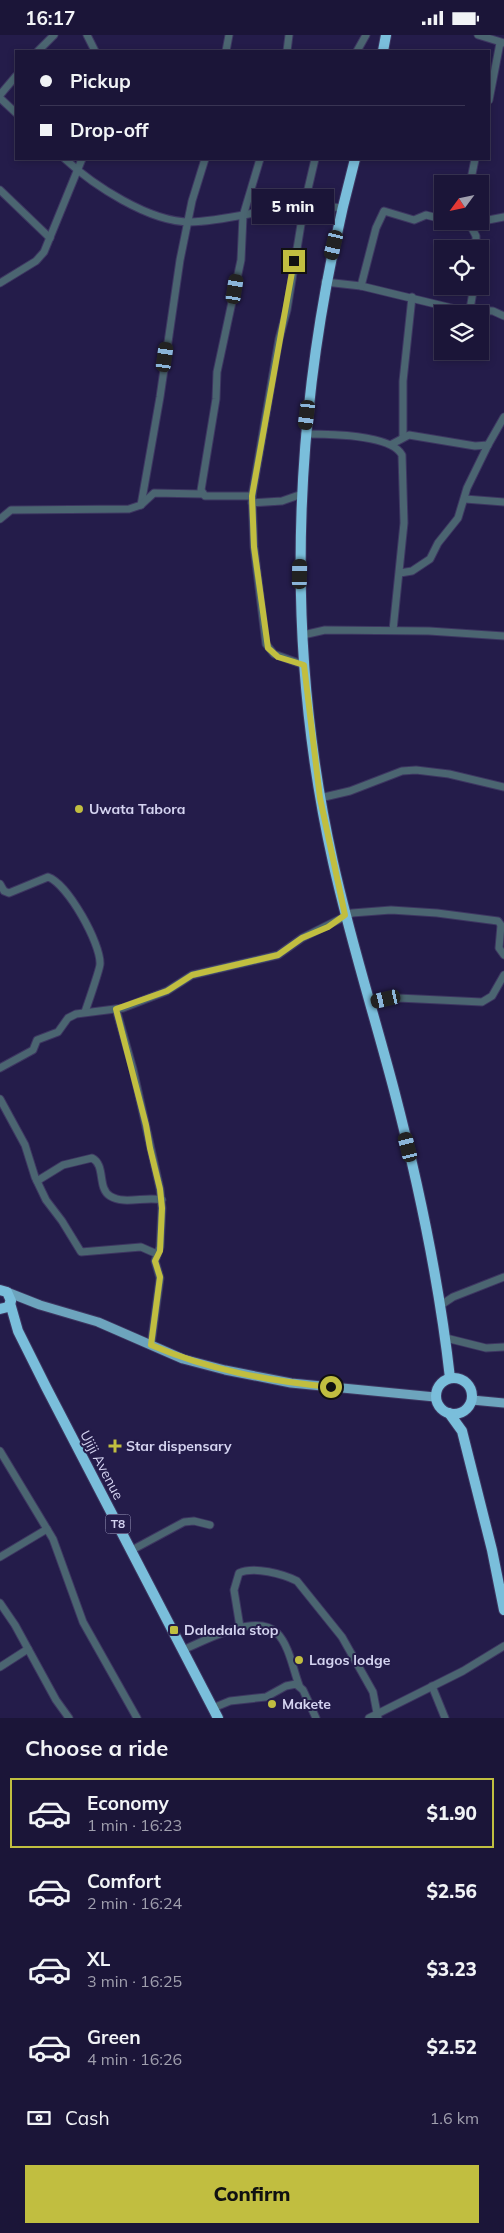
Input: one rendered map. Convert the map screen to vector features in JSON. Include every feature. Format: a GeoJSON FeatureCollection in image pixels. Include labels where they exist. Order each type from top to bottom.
{"type":"FeatureCollection","features":[{"type":"Feature","properties":{"kind":"highway"},"geometry":{"type":"LineString","coordinates":[[382,50],[386,35]]}},
{"type":"Feature","properties":{"kind":"highway"},"geometry":{"type":"LineString","coordinates":[[355,160],[325,282],[305,434],[300,574],[304,665],[320,798],[345,915],[370,1002],[422,1205],[438,1280],[450,1377]]}},
{"type":"Feature","properties":{"kind":"highway"},"geometry":{"type":"LineString","coordinates":[[0,1310],[5,1309],[10,1303],[11,1298],[3,1291]]}},
{"type":"Feature","properties":{"kind":"highway","name":"T8"},"geometry":{"type":"LineString","coordinates":[[10,1303],[18,1331]]}},
{"type":"Feature","properties":{"kind":"highway","name":"T8"},"geometry":{"type":"LineString","coordinates":[[0,1310],[18,1331]]}},
{"type":"Feature","properties":{"kind":"highway","name":"Ujiji Avenue"},"geometry":{"type":"LineString","coordinates":[[18,1331],[218,1718]]}},
{"type":"Feature","properties":{"kind":"highway"},"geometry":{"type":"LineString","coordinates":[[462,1431],[466,1410],[472,1399],[470,1387],[467,1383],[456,1377],[450,1377],[438,1387],[436,1397],[440,1407],[449,1413],[462,1431],[492,1550],[504,1610]]}},
{"type":"Feature","properties":{"kind":"highway"},"geometry":{"type":"LineString","coordinates":[[449,1413],[461,1413],[466,1410]]}},
{"type":"Feature","properties":{"kind":"main road"},"geometry":{"type":"LineString","coordinates":[[3,1291],[40,1305],[98,1322],[183,1359],[266,1380],[436,1397]]}},
{"type":"Feature","properties":{"kind":"main road"},"geometry":{"type":"LineString","coordinates":[[10,1303],[40,1305]]}},
{"type":"Feature","properties":{"kind":"main road"},"geometry":{"type":"LineString","coordinates":[[472,1399],[504,1403]]}},
{"type":"Feature","properties":{"kind":"street"},"geometry":{"type":"LineString","coordinates":[[39,50],[54,35]]}},
{"type":"Feature","properties":{"kind":"street"},"geometry":{"type":"LineString","coordinates":[[87,35],[94,50]]}},
{"type":"Feature","properties":{"kind":"street"},"geometry":{"type":"LineString","coordinates":[[226,50],[229,35]]}},
{"type":"Feature","properties":{"kind":"street"},"geometry":{"type":"LineString","coordinates":[[287,50],[289,35]]}},
{"type":"Feature","properties":{"kind":"street"},"geometry":{"type":"LineString","coordinates":[[358,50],[366,35]]}},
{"type":"Feature","properties":{"kind":"street"},"geometry":{"type":"LineString","coordinates":[[478,35],[502,43],[490,96]]}},
{"type":"Feature","properties":{"kind":"street"},"geometry":{"type":"LineString","coordinates":[[15,77],[0,96],[15,112]]}},
{"type":"Feature","properties":{"kind":"street"},"geometry":{"type":"LineString","coordinates":[[66,160],[99,186],[148,211],[188,222],[243,216],[304,206],[342,208]]}},
{"type":"Feature","properties":{"kind":"street"},"geometry":{"type":"LineString","coordinates":[[0,283],[36,261],[44,252],[82,160]]}},
{"type":"Feature","properties":{"kind":"street"},"geometry":{"type":"LineString","coordinates":[[140,505],[161,390],[176,285],[188,222],[205,160]]}},
{"type":"Feature","properties":{"kind":"street"},"geometry":{"type":"LineString","coordinates":[[202,494],[202,481],[216,399],[217,372],[241,260],[243,216],[260,160]]}},
{"type":"Feature","properties":{"kind":"street"},"geometry":{"type":"LineString","coordinates":[[304,665],[278,657],[270,651],[266,644],[254,547],[252,499],[279,339],[287,310],[304,206],[315,160]]}},
{"type":"Feature","properties":{"kind":"street"},"geometry":{"type":"LineString","coordinates":[[472,175],[475,160]]}},
{"type":"Feature","properties":{"kind":"street"},"geometry":{"type":"LineString","coordinates":[[0,190],[50,237]]}},
{"type":"Feature","properties":{"kind":"street"},"geometry":{"type":"LineString","coordinates":[[361,286],[376,228],[384,211],[414,220],[426,215],[434,217]]}},
{"type":"Feature","properties":{"kind":"street"},"geometry":{"type":"LineString","coordinates":[[489,219],[504,217]]}},
{"type":"Feature","properties":{"kind":"street"},"geometry":{"type":"LineString","coordinates":[[325,282],[361,286],[441,305]]}},
{"type":"Feature","properties":{"kind":"street"},"geometry":{"type":"LineString","coordinates":[[403,437],[403,381],[412,297]]}},
{"type":"Feature","properties":{"kind":"street"},"geometry":{"type":"LineString","coordinates":[[489,311],[504,317]]}},
{"type":"Feature","properties":{"kind":"street"},"geometry":{"type":"LineString","coordinates":[[400,573],[412,571],[430,559],[438,543],[458,518],[467,488],[504,417]]}},
{"type":"Feature","properties":{"kind":"street"},"geometry":{"type":"LineString","coordinates":[[305,434],[342,434],[392,444],[402,455],[405,512],[393,630]]}},
{"type":"Feature","properties":{"kind":"street"},"geometry":{"type":"LineString","coordinates":[[392,444],[409,435],[475,446],[488,445]]}},
{"type":"Feature","properties":{"kind":"street"},"geometry":{"type":"LineString","coordinates":[[0,519],[12,510],[133,509],[154,493],[202,494],[205,496],[282,501],[302,494]]}},
{"type":"Feature","properties":{"kind":"street"},"geometry":{"type":"LineString","coordinates":[[465,499],[503,501]]}},
{"type":"Feature","properties":{"kind":"street"},"geometry":{"type":"LineString","coordinates":[[303,635],[326,630],[393,630],[504,636]]}},
{"type":"Feature","properties":{"kind":"street"},"geometry":{"type":"LineString","coordinates":[[320,798],[350,791],[402,771],[416,770],[449,774],[504,787]]}},
{"type":"Feature","properties":{"kind":"street"},"geometry":{"type":"LineString","coordinates":[[0,897],[48,877],[57,882],[72,901],[91,934],[100,961],[85,1012]]}},
{"type":"Feature","properties":{"kind":"street"},"geometry":{"type":"LineString","coordinates":[[0,885],[7,893]]}},
{"type":"Feature","properties":{"kind":"street"},"geometry":{"type":"LineString","coordinates":[[0,1068],[33,1051],[38,1040],[58,1032],[71,1016],[85,1012],[116,1009],[167,991],[192,975],[278,955],[302,938],[328,927],[345,915],[391,910],[437,913],[498,921],[501,925],[499,948],[504,955]]}},
{"type":"Feature","properties":{"kind":"street"},"geometry":{"type":"LineString","coordinates":[[370,1002],[398,998],[482,1002],[492,995],[504,975]]}},
{"type":"Feature","properties":{"kind":"street"},"geometry":{"type":"LineString","coordinates":[[116,1009],[146,1125],[162,1201],[160,1251],[155,1265],[160,1277],[151,1345]]}},
{"type":"Feature","properties":{"kind":"street"},"geometry":{"type":"LineString","coordinates":[[0,1099],[29,1155],[37,1181],[46,1200],[62,1221],[81,1252],[142,1247],[158,1254]]}},
{"type":"Feature","properties":{"kind":"street"},"geometry":{"type":"LineString","coordinates":[[1,1119],[10,1117]]}},
{"type":"Feature","properties":{"kind":"street"},"geometry":{"type":"LineString","coordinates":[[37,1181],[63,1165],[92,1157],[98,1162],[104,1189],[111,1197],[120,1200],[150,1198],[162,1201]]}},
{"type":"Feature","properties":{"kind":"street"},"geometry":{"type":"LineString","coordinates":[[441,1305],[453,1297],[504,1277]]}},
{"type":"Feature","properties":{"kind":"street"},"geometry":{"type":"LineString","coordinates":[[446,1338],[486,1348],[504,1347]]}},
{"type":"Feature","properties":{"kind":"street"},"geometry":{"type":"LineString","coordinates":[[0,1451],[56,1545],[83,1622],[137,1718]]}},
{"type":"Feature","properties":{"kind":"street"},"geometry":{"type":"LineString","coordinates":[[132,1550],[184,1522],[194,1521],[210,1525]]}},
{"type":"Feature","properties":{"kind":"street"},"geometry":{"type":"LineString","coordinates":[[0,1557],[47,1529]]}},
{"type":"Feature","properties":{"kind":"street"},"geometry":{"type":"LineString","coordinates":[[240,1627],[234,1590],[239,1573],[245,1571],[267,1573],[290,1577],[297,1581],[342,1637],[373,1692],[377,1716]]}},
{"type":"Feature","properties":{"kind":"street"},"geometry":{"type":"LineString","coordinates":[[0,1603],[56,1700],[69,1718]]}},
{"type":"Feature","properties":{"kind":"street"},"geometry":{"type":"LineString","coordinates":[[0,1619],[6,1613]]}},
{"type":"Feature","properties":{"kind":"street"},"geometry":{"type":"LineString","coordinates":[[183,1650],[240,1627],[252,1626],[276,1632],[288,1653],[299,1685],[316,1718]]}},
{"type":"Feature","properties":{"kind":"street"},"geometry":{"type":"LineString","coordinates":[[369,1718],[377,1716],[504,1647]]}},
{"type":"Feature","properties":{"kind":"street"},"geometry":{"type":"LineString","coordinates":[[0,1667],[28,1649]]}},
{"type":"Feature","properties":{"kind":"street"},"geometry":{"type":"LineString","coordinates":[[213,1708],[230,1701],[266,1697],[286,1687],[299,1685]]}},
{"type":"Feature","properties":{"kind":"street"},"geometry":{"type":"LineString","coordinates":[[432,1686],[445,1718]]}},
{"type":"Feature","properties":{"kind":"place","name":"Uwata Tabora"},"geometry":{"type":"Point","coordinates":[79,809]}},
{"type":"Feature","properties":{"kind":"place","name":"Star dispensary"},"geometry":{"type":"Point","coordinates":[115,1446]}},
{"type":"Feature","properties":{"kind":"place","name":"Daladala stop"},"geometry":{"type":"Point","coordinates":[174,1630]}},
{"type":"Feature","properties":{"kind":"place","name":"Lagos lodge"},"geometry":{"type":"Point","coordinates":[299,1660]}},
{"type":"Feature","properties":{"kind":"place","name":"Makete"},"geometry":{"type":"Point","coordinates":[272,1704]}},
{"type":"Feature","properties":{"kind":"route"},"geometry":{"type":"LineString","coordinates":[[294,261],[287,310],[279,339],[252,496],[252,527],[266,644],[270,651],[278,657],[304,665],[320,798],[345,915],[328,927],[302,938],[278,955],[192,975],[167,991],[116,1009],[146,1125],[162,1201],[160,1251],[155,1258],[155,1267],[160,1277],[155,1327],[151,1345],[183,1359],[266,1380],[331,1387]]}}]}
